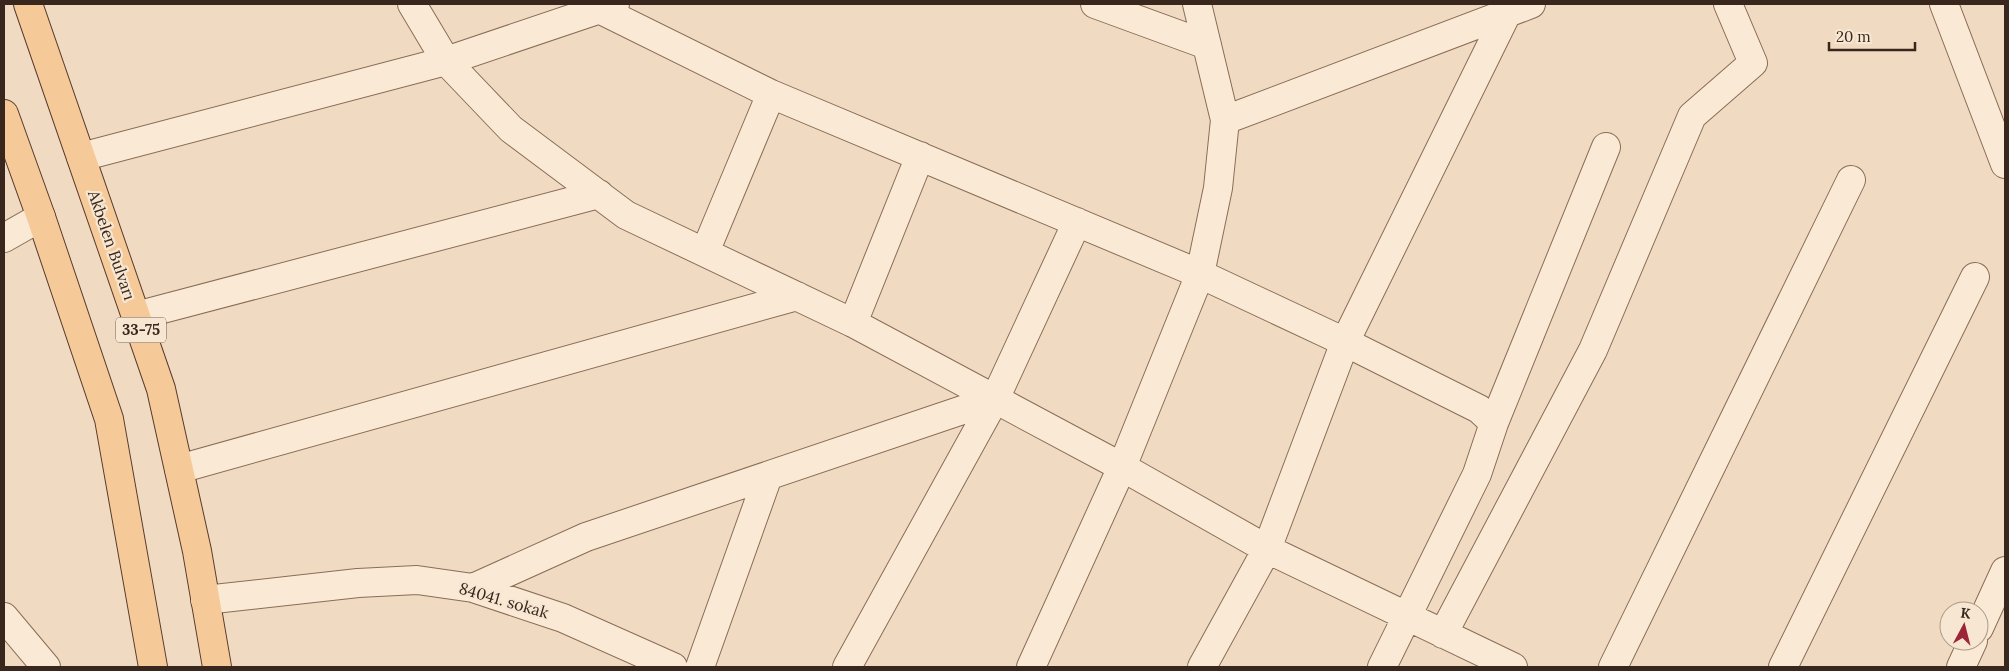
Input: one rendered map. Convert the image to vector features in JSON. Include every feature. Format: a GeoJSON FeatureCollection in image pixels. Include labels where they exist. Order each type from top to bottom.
{"type":"FeatureCollection","features":[{"type":"Feature","properties":{"kind":"main road","name":"Akbelen Bulvarı"},"geometry":{"type":"LineString","coordinates":[[28,4],[161,389],[197,552],[217,667]]}},
{"type":"Feature","properties":{"kind":"main road"},"geometry":{"type":"LineString","coordinates":[[4,114],[109,419],[153,667]]}},
{"type":"Feature","properties":{"kind":"street"},"geometry":{"type":"LineString","coordinates":[[412,4],[446,62],[511,129],[626,215],[853,323],[1122,467],[1267,550],[1513,667]]}},
{"type":"Feature","properties":{"kind":"street"},"geometry":{"type":"LineString","coordinates":[[1095,4],[1207,45]]}},
{"type":"Feature","properties":{"kind":"street"},"geometry":{"type":"LineString","coordinates":[[1031,667],[1122,467],[1200,274],[1218,188],[1226,120],[1197,4]]}},
{"type":"Feature","properties":{"kind":"street"},"geometry":{"type":"LineString","coordinates":[[1443,634],[1593,350],[1692,116],[1753,63],[1728,4]]}},
{"type":"Feature","properties":{"kind":"street"},"geometry":{"type":"LineString","coordinates":[[1944,4],[2005,164]]}},
{"type":"Feature","properties":{"kind":"street"},"geometry":{"type":"LineString","coordinates":[[81,157],[446,62],[607,6],[771,94],[1200,274],[1346,342],[1479,409],[1494,423]]}},
{"type":"Feature","properties":{"kind":"street"},"geometry":{"type":"LineString","coordinates":[[1226,120],[1519,8]]}},
{"type":"Feature","properties":{"kind":"street"},"geometry":{"type":"LineString","coordinates":[[1202,667],[1267,550],[1346,342],[1519,8]]}},
{"type":"Feature","properties":{"kind":"street"},"geometry":{"type":"LineString","coordinates":[[705,252],[771,94]]}},
{"type":"Feature","properties":{"kind":"street"},"geometry":{"type":"LineString","coordinates":[[1382,667],[1477,474],[1494,423],[1606,147]]}},
{"type":"Feature","properties":{"kind":"street"},"geometry":{"type":"LineString","coordinates":[[853,323],[920,156]]}},
{"type":"Feature","properties":{"kind":"street"},"geometry":{"type":"LineString","coordinates":[[1614,667],[1851,180]]}},
{"type":"Feature","properties":{"kind":"street"},"geometry":{"type":"LineString","coordinates":[[136,316],[599,194]]}},
{"type":"Feature","properties":{"kind":"street"},"geometry":{"type":"LineString","coordinates":[[4,238],[41,217]]}},
{"type":"Feature","properties":{"kind":"street"},"geometry":{"type":"LineString","coordinates":[[847,667],[995,399],[1077,222]]}},
{"type":"Feature","properties":{"kind":"street"},"geometry":{"type":"LineString","coordinates":[[1783,667],[1975,277]]}},
{"type":"Feature","properties":{"kind":"street"},"geometry":{"type":"LineString","coordinates":[[179,470],[797,296]]}},
{"type":"Feature","properties":{"kind":"street"},"geometry":{"type":"LineString","coordinates":[[472,588],[586,537],[995,399]]}},
{"type":"Feature","properties":{"kind":"street"},"geometry":{"type":"LineString","coordinates":[[700,667],[768,476]]}},
{"type":"Feature","properties":{"kind":"street"},"geometry":{"type":"LineString","coordinates":[[1989,606],[2005,570]]}},
{"type":"Feature","properties":{"kind":"street","name":"84041. sokak"},"geometry":{"type":"LineString","coordinates":[[205,600],[358,583],[417,580],[472,588],[562,618],[673,667]]}},
{"type":"Feature","properties":{"kind":"street"},"geometry":{"type":"LineString","coordinates":[[4,617],[46,667]]}},
{"type":"Feature","properties":{"kind":"street"},"geometry":{"type":"LineString","coordinates":[[1961,667],[1968,651]]}}]}
